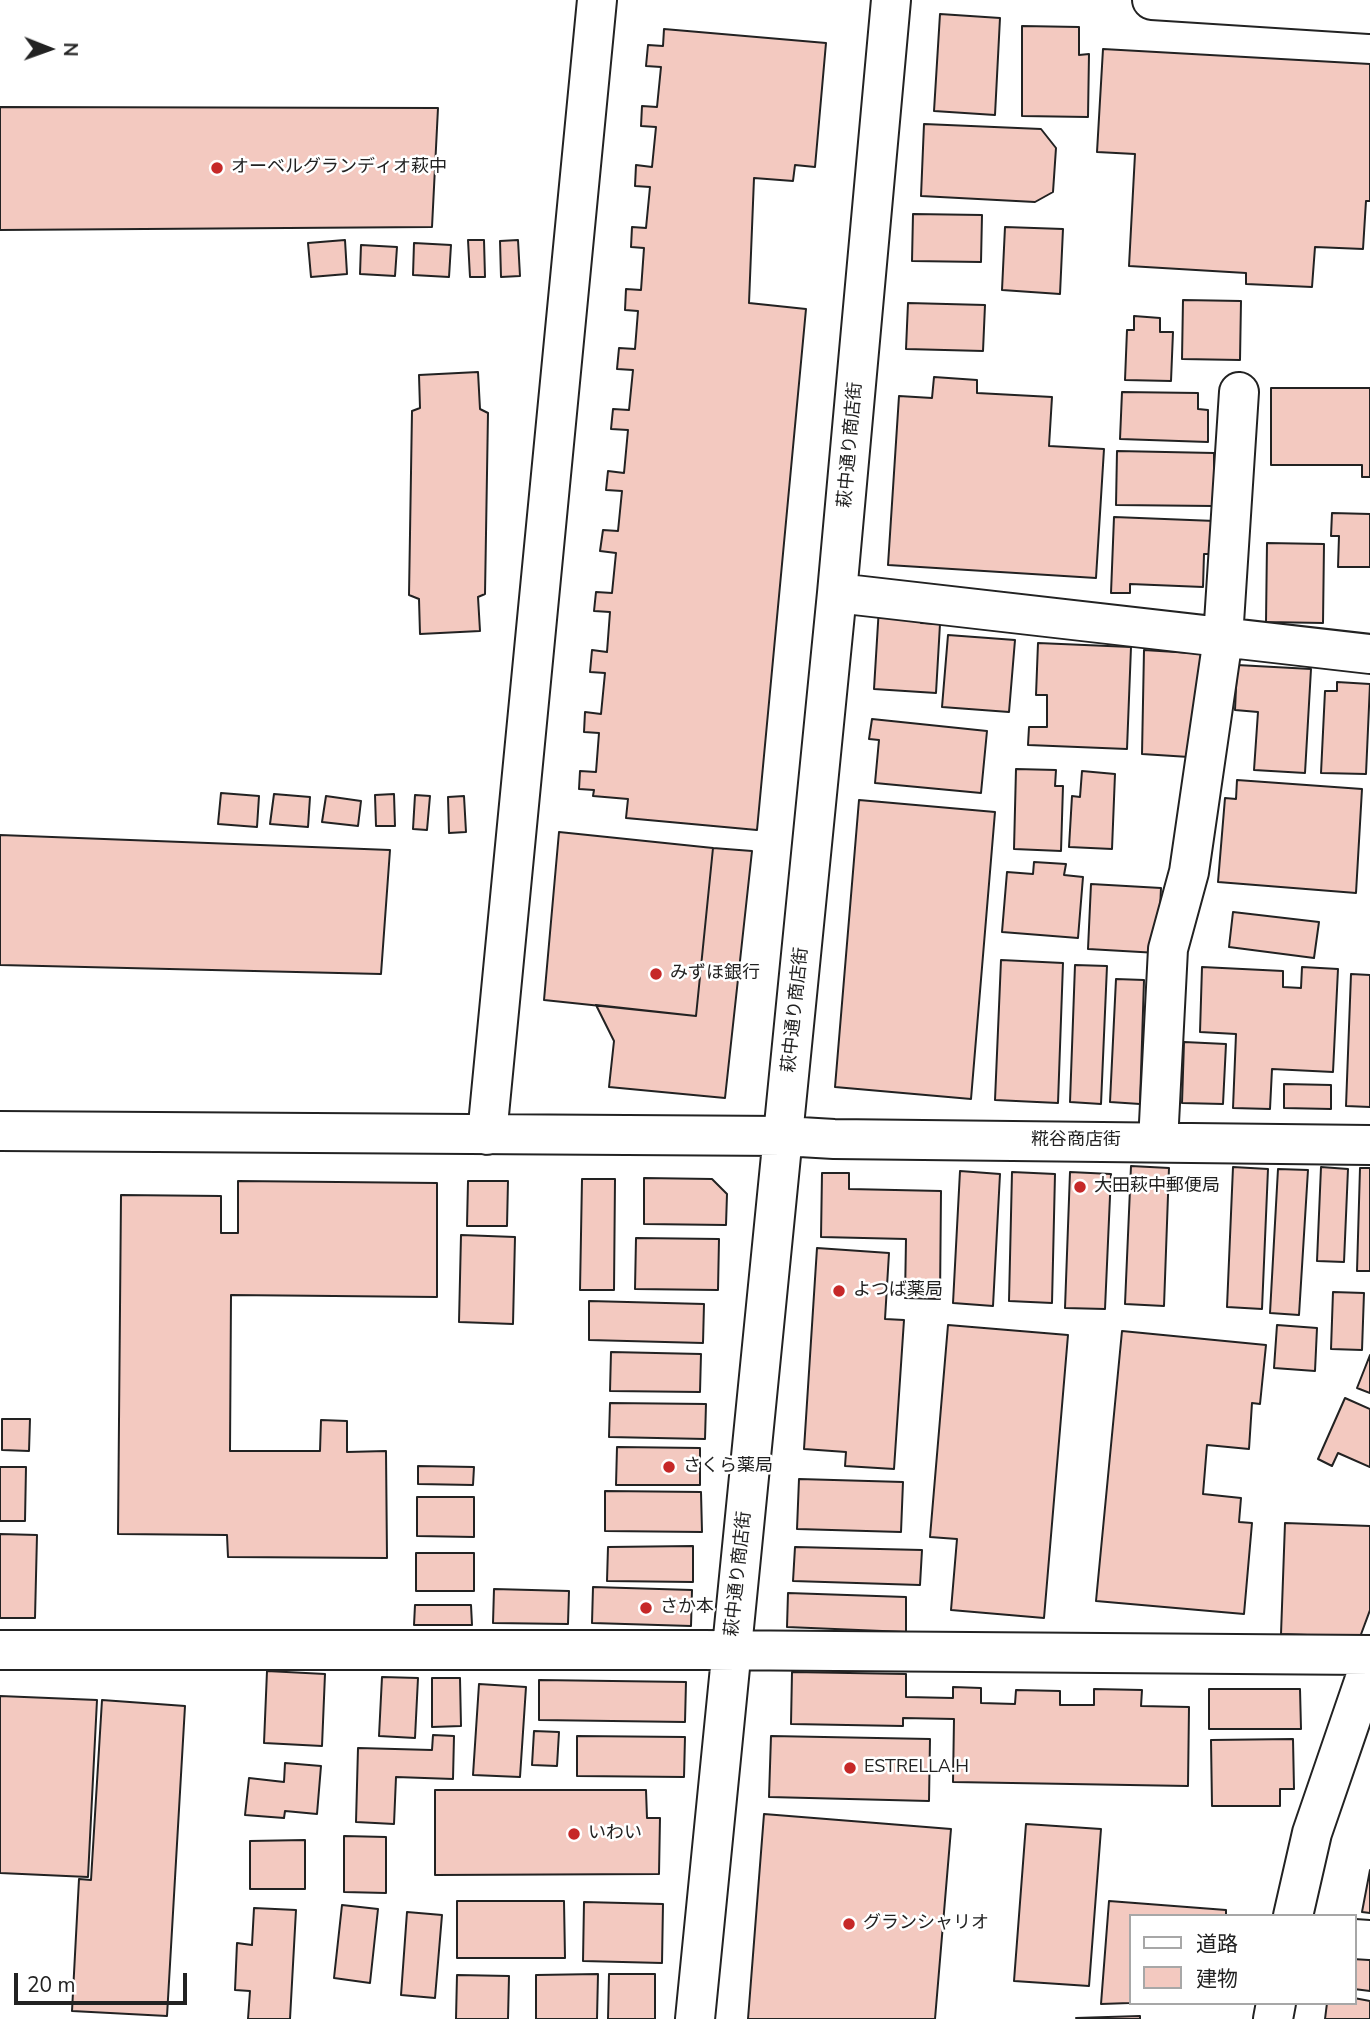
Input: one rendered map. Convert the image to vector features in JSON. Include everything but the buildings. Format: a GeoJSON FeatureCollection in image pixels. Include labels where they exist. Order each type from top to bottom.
{"type":"FeatureCollection","features":[{"type":"Feature","properties":{"kind":"street"},"geometry":{"type":"LineString","coordinates":[[487,1135],[597,0]]}},
{"type":"Feature","properties":{"kind":"street","name":"萩中通り商店街"},"geometry":{"type":"LineString","coordinates":[[695,2019],[837,593],[891,0]]}},
{"type":"Feature","properties":{"kind":"street"},"geometry":{"type":"LineString","coordinates":[[1152,0],[1370,14]]}},
{"type":"Feature","properties":{"kind":"street"},"geometry":{"type":"LineString","coordinates":[[1158,1142],[1168,949],[1189,872],[1223,638],[1239,392]]}},
{"type":"Feature","properties":{"kind":"street"},"geometry":{"type":"LineString","coordinates":[[837,593],[1370,654]]}},
{"type":"Feature","properties":{"kind":"street","name":"糀谷商店街"},"geometry":{"type":"LineString","coordinates":[[0,1131],[783,1136],[834,1139],[1370,1145]]}},
{"type":"Feature","properties":{"kind":"street"},"geometry":{"type":"LineString","coordinates":[[0,1650],[1370,1655]]}},
{"type":"Feature","properties":{"kind":"street"},"geometry":{"type":"LineString","coordinates":[[1293,1914],[1312,1833],[1370,1664]]}},
{"type":"Feature","properties":{"kind":"place","name":"オーベルグランディオ萩中"},"geometry":{"type":"Point","coordinates":[217,168]}},
{"type":"Feature","properties":{"kind":"place","name":"みずほ銀行"},"geometry":{"type":"Point","coordinates":[656,974]}},
{"type":"Feature","properties":{"kind":"place","name":"大田萩中郵便局"},"geometry":{"type":"Point","coordinates":[1080,1187]}},
{"type":"Feature","properties":{"kind":"place","name":"よつば薬局"},"geometry":{"type":"Point","coordinates":[839,1291]}},
{"type":"Feature","properties":{"kind":"place","name":"さくら薬局"},"geometry":{"type":"Point","coordinates":[669,1467]}},
{"type":"Feature","properties":{"kind":"place","name":"さか本"},"geometry":{"type":"Point","coordinates":[646,1608]}},
{"type":"Feature","properties":{"kind":"place","name":"ESTRELLA.H"},"geometry":{"type":"Point","coordinates":[850,1768]}},
{"type":"Feature","properties":{"kind":"place","name":"いわい"},"geometry":{"type":"Point","coordinates":[574,1834]}},
{"type":"Feature","properties":{"kind":"place","name":"グランシャリオ"},"geometry":{"type":"Point","coordinates":[849,1924]}}]}
